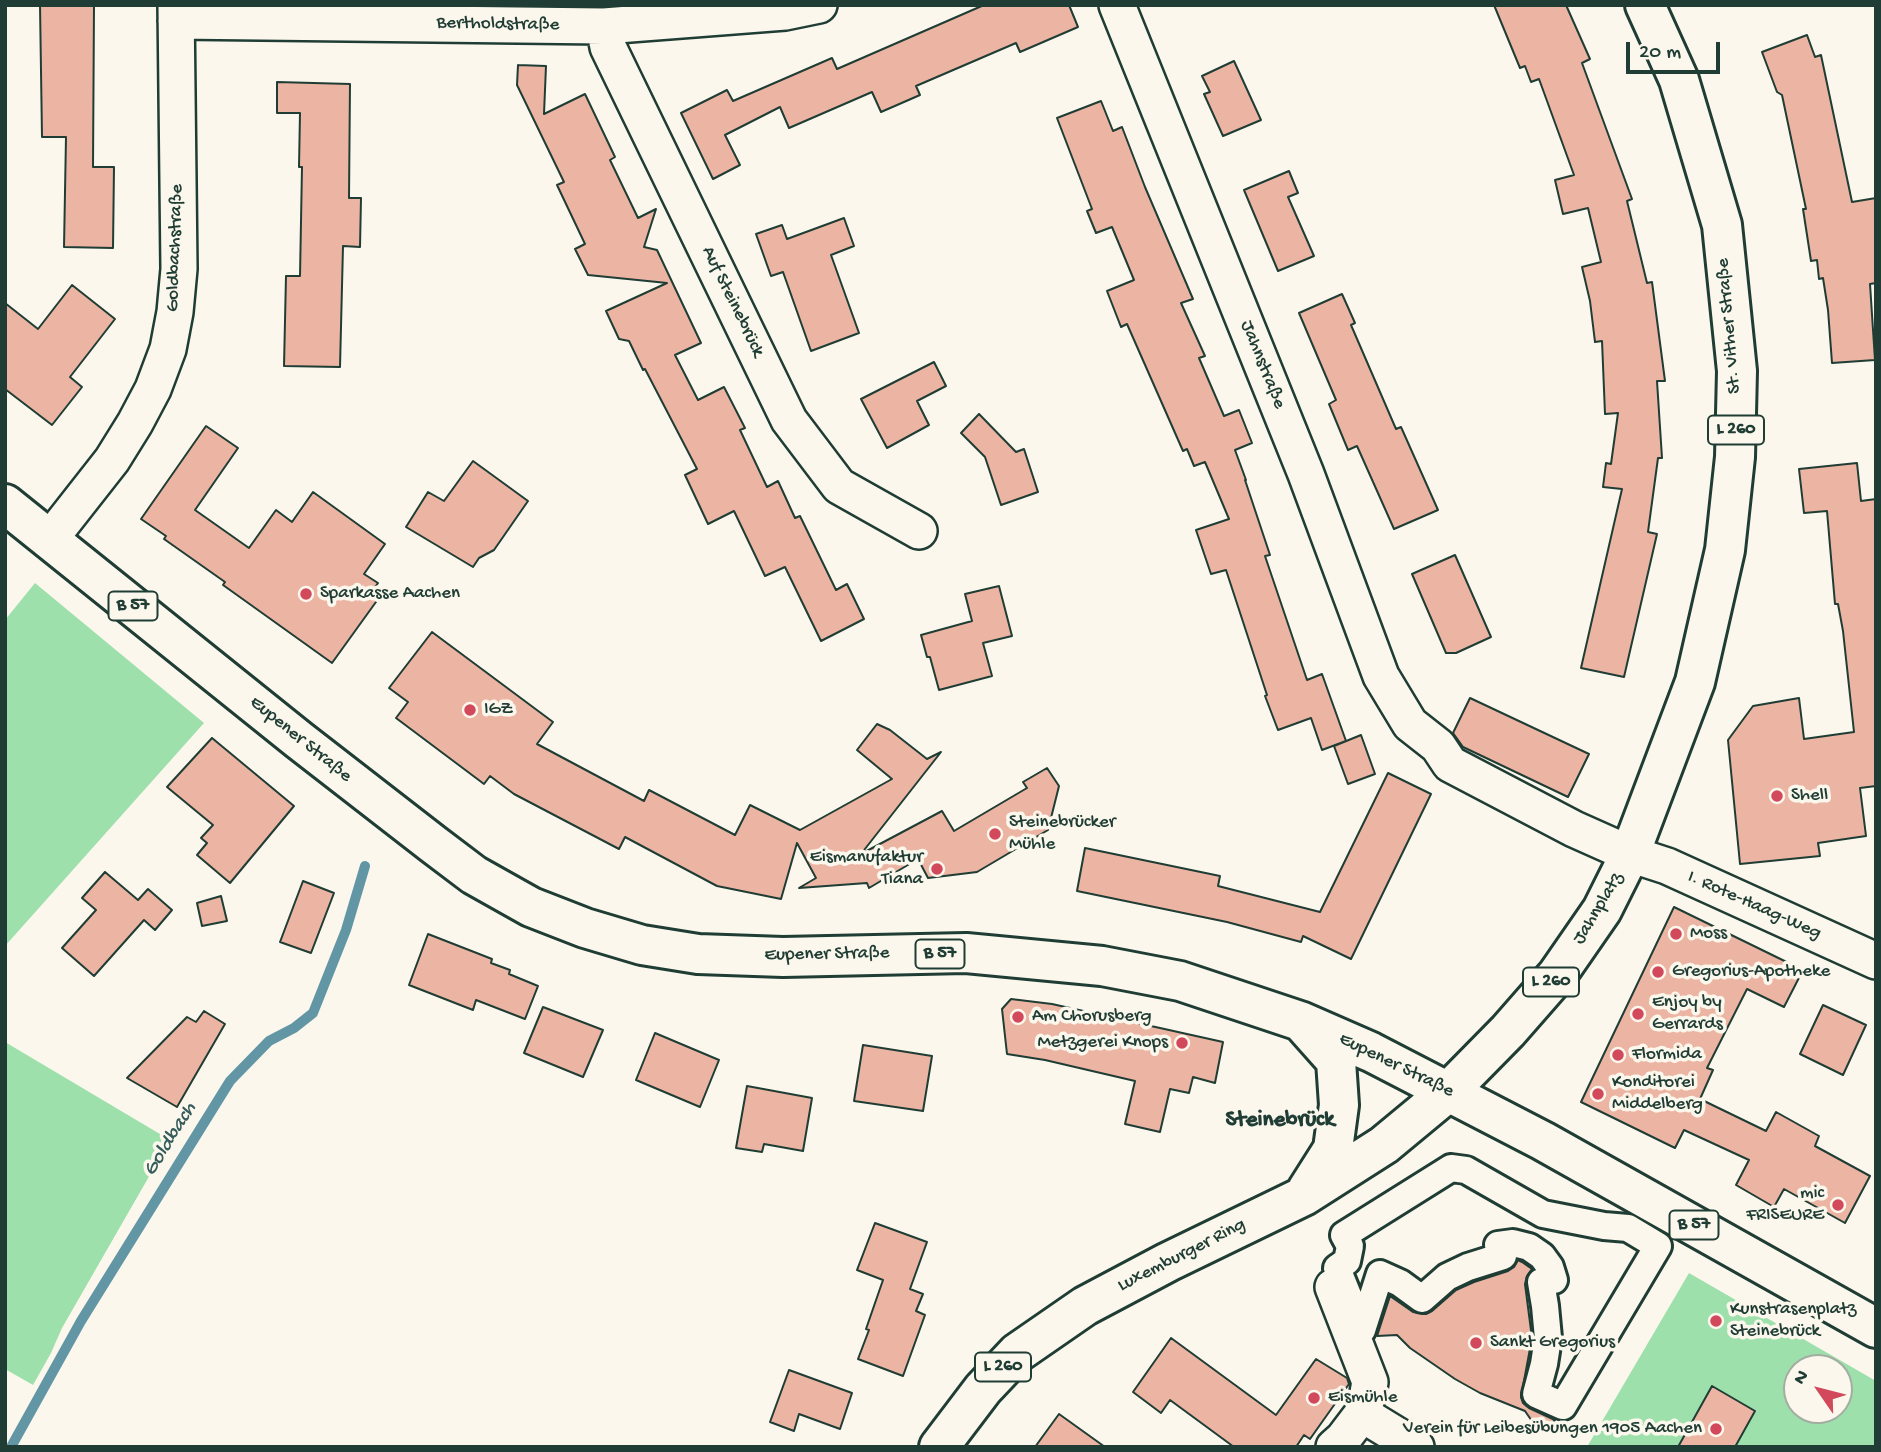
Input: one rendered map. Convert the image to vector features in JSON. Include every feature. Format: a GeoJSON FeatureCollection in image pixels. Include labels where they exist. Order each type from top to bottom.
{"type":"FeatureCollection","features":[{"type":"Feature","properties":{"kind":"main road","name":"St. Vither Straße"},"geometry":{"type":"LineString","coordinates":[[1630,854],[1695,682],[1725,550],[1735,457],[1737,371],[1721,225],[1679,80],[1645,5]]}},
{"type":"Feature","properties":{"kind":"main road","name":"Eupener Straße"},"geometry":{"type":"LineString","coordinates":[[5,503],[299,740],[474,875],[531,907],[585,928],[642,945],[698,954],[783,957],[966,953],[1102,966],[1180,981],[1300,1021],[1346,1040],[1543,1141],[1876,1328]]}},
{"type":"Feature","properties":{"kind":"main road","name":"Jahnplatz"},"geometry":{"type":"LineString","coordinates":[[1448,1092],[1508,1031],[1556,975],[1601,910],[1630,854]]}},
{"type":"Feature","properties":{"kind":"main road","name":"B 57"},"geometry":{"type":"LineString","coordinates":[[1300,1021],[1336,1061],[1339,1105],[1333,1149],[1304,1196]]}},
{"type":"Feature","properties":{"kind":"main road","name":"Luxemburger Ring"},"geometry":{"type":"LineString","coordinates":[[939,1447],[983,1389],[1017,1353],[1085,1306],[1304,1196],[1384,1145],[1448,1092]]}},
{"type":"Feature","properties":{"kind":"street","name":"Bertholdstraße"},"geometry":{"type":"LineString","coordinates":[[176,13],[604,26],[785,12],[819,5]]}},
{"type":"Feature","properties":{"kind":"street","name":"Jahnstraße"},"geometry":{"type":"LineString","coordinates":[[1117,5],[1306,474],[1381,676],[1410,724]]}},
{"type":"Feature","properties":{"kind":"street","name":"Goldbachstraße"},"geometry":{"type":"LineString","coordinates":[[50,539],[112,460],[135,423],[153,389],[168,349],[179,269],[176,13]]}},
{"type":"Feature","properties":{"kind":"street","name":"Auf Steinebrück"},"geometry":{"type":"LineString","coordinates":[[604,26],[608,47],[789,420],[839,486],[919,531]]}},
{"type":"Feature","properties":{"kind":"street","name":"Jahnplatz"},"geometry":{"type":"LineString","coordinates":[[1410,724],[1438,746],[1450,764],[1582,833],[1630,854]]}},
{"type":"Feature","properties":{"kind":"street","name":"I. Rote-Haag-Weg"},"geometry":{"type":"LineString","coordinates":[[1630,854],[1667,866],[1876,961]]}},
{"type":"Feature","properties":{"kind":"street"},"geometry":{"type":"LineString","coordinates":[[1451,1168],[1466,1170],[1543,1214],[1628,1228],[1658,1246],[1563,1406],[1536,1394],[1548,1338],[1541,1282],[1554,1280],[1550,1267],[1542,1256],[1529,1247],[1513,1243],[1498,1245],[1503,1256],[1468,1267],[1447,1278],[1422,1299],[1380,1274],[1362,1330],[1337,1268],[1347,1261],[1350,1246],[1344,1235],[1390,1206],[1451,1168]]}},
{"type":"Feature","properties":{"kind":"street"},"geometry":{"type":"LineString","coordinates":[[1333,1287],[1370,1382],[1362,1414],[1334,1447]]}},
{"type":"Feature","properties":{"kind":"street"},"geometry":{"type":"LineString","coordinates":[[1362,1414],[1416,1447]]}},
{"type":"Feature","properties":{"kind":"green space"},"geometry":{"type":"Polygon","coordinates":[[[35,583],[204,723],[5,946],[5,620],[35,583]]]}},
{"type":"Feature","properties":{"kind":"green space"},"geometry":{"type":"Polygon","coordinates":[[[5,1042],[170,1140],[62,1328],[33,1385],[5,1369],[5,1042]]]}},
{"type":"Feature","properties":{"kind":"green space","name":"Kunstrasenplatz Steinebrück"},"geometry":{"type":"Polygon","coordinates":[[[1689,1273],[1829,1354],[1783,1354],[1783,1424],[1853,1424],[1853,1368],[1876,1381],[1876,1447],[1587,1447],[1689,1273]]]}},
{"type":"Feature","properties":{"kind":"building"},"geometry":{"type":"Polygon","coordinates":[[[40,5],[94,5],[93,167],[114,167],[113,248],[64,247],[66,137],[42,137],[40,5]]]}},
{"type":"Feature","properties":{"kind":"building"},"geometry":{"type":"Polygon","coordinates":[[[984,5],[1069,5],[1078,27],[1020,52],[1016,43],[916,86],[920,95],[881,112],[872,92],[789,128],[780,107],[725,135],[740,165],[713,179],[681,113],[727,90],[733,101],[832,58],[837,69],[984,5]]]}},
{"type":"Feature","properties":{"kind":"building"},"geometry":{"type":"Polygon","coordinates":[[[1494,5],[1566,5],[1590,59],[1582,63],[1632,199],[1627,201],[1647,283],[1652,282],[1665,381],[1657,381],[1662,458],[1658,458],[1648,532],[1657,534],[1624,677],[1581,668],[1622,489],[1603,487],[1606,463],[1611,464],[1618,413],[1605,414],[1602,341],[1595,342],[1582,267],[1601,262],[1588,208],[1563,214],[1555,180],[1574,175],[1539,79],[1531,82],[1525,66],[1520,68],[1494,5]]]}},
{"type":"Feature","properties":{"kind":"building"},"geometry":{"type":"Polygon","coordinates":[[[1807,35],[1815,57],[1821,55],[1852,202],[1876,198],[1876,283],[1870,284],[1875,360],[1832,363],[1823,278],[1819,279],[1817,260],[1811,261],[1803,209],[1806,209],[1782,95],[1777,92],[1762,52],[1807,35]]]}},
{"type":"Feature","properties":{"kind":"building"},"geometry":{"type":"Polygon","coordinates":[[[1234,61],[1261,120],[1223,136],[1204,94],[1210,92],[1202,76],[1234,61]]]}},
{"type":"Feature","properties":{"kind":"building"},"geometry":{"type":"Polygon","coordinates":[[[518,65],[546,66],[544,114],[585,94],[615,157],[610,160],[638,218],[656,209],[644,247],[657,250],[701,343],[675,355],[698,400],[724,387],[745,428],[740,430],[767,487],[778,481],[795,518],[800,516],[836,590],[847,584],[864,619],[821,641],[785,567],[765,576],[734,511],[708,524],[685,475],[697,469],[629,341],[619,339],[606,311],[667,283],[588,275],[575,249],[585,244],[557,185],[564,182],[517,85],[518,65]]]}},
{"type":"Feature","properties":{"kind":"building"},"geometry":{"type":"Polygon","coordinates":[[[277,82],[350,84],[349,198],[361,198],[360,247],[343,246],[340,367],[284,366],[286,276],[300,276],[302,167],[299,167],[300,113],[277,113],[277,82]]]}},
{"type":"Feature","properties":{"kind":"building"},"geometry":{"type":"Polygon","coordinates":[[[1101,101],[1113,131],[1122,127],[1193,299],[1181,303],[1205,356],[1199,358],[1224,416],[1239,410],[1252,443],[1235,450],[1270,555],[1265,556],[1307,680],[1322,674],[1346,741],[1322,750],[1311,718],[1278,730],[1226,570],[1211,574],[1196,530],[1229,519],[1205,462],[1194,466],[1187,449],[1183,451],[1127,324],[1121,327],[1107,291],[1134,280],[1112,227],[1096,233],[1087,211],[1092,209],[1057,118],[1101,101]]]}},
{"type":"Feature","properties":{"kind":"building"},"geometry":{"type":"Polygon","coordinates":[[[1289,171],[1298,193],[1288,197],[1314,256],[1278,271],[1244,190],[1289,171]]]}},
{"type":"Feature","properties":{"kind":"building"},"geometry":{"type":"Polygon","coordinates":[[[844,218],[854,246],[831,255],[859,333],[811,351],[783,272],[771,276],[756,234],[782,225],[787,239],[844,218]]]}},
{"type":"Feature","properties":{"kind":"building"},"geometry":{"type":"Polygon","coordinates":[[[72,285],[115,319],[70,377],[82,387],[52,425],[5,389],[5,303],[38,329],[72,285]]]}},
{"type":"Feature","properties":{"kind":"building"},"geometry":{"type":"Polygon","coordinates":[[[1342,294],[1355,323],[1351,325],[1396,429],[1401,427],[1438,510],[1394,529],[1357,446],[1348,450],[1329,404],[1336,400],[1299,313],[1342,294]]]}},
{"type":"Feature","properties":{"kind":"building"},"geometry":{"type":"Polygon","coordinates":[[[934,362],[946,386],[917,401],[929,425],[887,448],[861,399],[934,362]]]}},
{"type":"Feature","properties":{"kind":"building"},"geometry":{"type":"Polygon","coordinates":[[[979,414],[1016,452],[1024,449],[1038,492],[1001,505],[985,457],[961,433],[979,414]]]}},
{"type":"Feature","properties":{"kind":"building"},"geometry":{"type":"Polygon","coordinates":[[[206,426],[238,448],[195,510],[249,548],[276,510],[292,522],[313,492],[385,544],[364,574],[378,583],[373,590],[381,595],[332,663],[223,585],[225,582],[164,539],[166,536],[141,519],[206,426]]]}},
{"type":"Feature","properties":{"kind":"building"},"geometry":{"type":"Polygon","coordinates":[[[473,461],[528,501],[494,550],[479,558],[473,567],[406,527],[428,492],[444,501],[473,461]]]}},
{"type":"Feature","properties":{"kind":"building"},"geometry":{"type":"Polygon","coordinates":[[[1857,463],[1861,501],[1876,499],[1876,786],[1860,788],[1866,836],[1818,843],[1820,856],[1740,864],[1728,740],[1753,706],[1799,698],[1804,739],[1854,732],[1843,631],[1838,604],[1835,604],[1827,511],[1804,513],[1799,469],[1857,463]]]}},
{"type":"Feature","properties":{"kind":"building"},"geometry":{"type":"Polygon","coordinates":[[[1455,555],[1491,637],[1456,653],[1446,653],[1412,574],[1455,555]]]}},
{"type":"Feature","properties":{"kind":"building"},"geometry":{"type":"Polygon","coordinates":[[[999,586],[1012,636],[983,643],[992,676],[939,690],[921,635],[972,621],[965,594],[999,586]]]}},
{"type":"Feature","properties":{"kind":"building"},"geometry":{"type":"Polygon","coordinates":[[[432,632],[553,722],[537,744],[644,801],[649,790],[735,835],[750,805],[800,830],[892,779],[857,750],[877,724],[890,730],[927,759],[941,752],[861,854],[942,811],[954,831],[1027,788],[1023,782],[1047,768],[1059,786],[1048,830],[977,872],[928,878],[918,859],[869,888],[867,883],[799,888],[816,878],[797,843],[781,899],[717,886],[625,837],[619,849],[514,794],[490,776],[484,784],[396,718],[408,702],[389,688],[432,632]]]}},
{"type":"Feature","properties":{"kind":"building"},"geometry":{"type":"Polygon","coordinates":[[[1470,698],[1589,754],[1568,797],[1463,747],[1453,733],[1470,698]]]}},
{"type":"Feature","properties":{"kind":"building"},"geometry":{"type":"Polygon","coordinates":[[[1361,735],[1375,774],[1348,784],[1334,746],[1361,735]]]}},
{"type":"Feature","properties":{"kind":"building"},"geometry":{"type":"Polygon","coordinates":[[[212,738],[294,806],[230,883],[197,855],[207,843],[201,838],[213,825],[167,787],[212,738]]]}},
{"type":"Feature","properties":{"kind":"building"},"geometry":{"type":"Polygon","coordinates":[[[1388,773],[1431,794],[1351,959],[1303,936],[1301,942],[1227,922],[1077,891],[1085,848],[1220,876],[1218,886],[1320,912],[1388,773]]]}},
{"type":"Feature","properties":{"kind":"building"},"geometry":{"type":"Polygon","coordinates":[[[105,872],[138,900],[148,889],[172,910],[155,930],[144,920],[94,976],[62,948],[96,910],[82,898],[105,872]]]}},
{"type":"Feature","properties":{"kind":"building"},"geometry":{"type":"Polygon","coordinates":[[[303,881],[334,893],[311,953],[280,942],[303,881]]]}},
{"type":"Feature","properties":{"kind":"building"},"geometry":{"type":"Polygon","coordinates":[[[221,896],[227,921],[202,926],[197,903],[221,896]]]}},
{"type":"Feature","properties":{"kind":"building"},"geometry":{"type":"Polygon","coordinates":[[[1674,907],[1803,970],[1784,1007],[1747,989],[1707,1068],[1713,1070],[1700,1099],[1766,1131],[1776,1112],[1819,1136],[1815,1146],[1870,1176],[1845,1223],[1784,1189],[1774,1207],[1736,1185],[1749,1160],[1684,1130],[1675,1148],[1581,1102],[1674,907]]]}},
{"type":"Feature","properties":{"kind":"building"},"geometry":{"type":"Polygon","coordinates":[[[428,934],[492,959],[491,963],[510,970],[509,974],[538,986],[525,1019],[476,1000],[473,1010],[409,985],[428,934]]]}},
{"type":"Feature","properties":{"kind":"building"},"geometry":{"type":"Polygon","coordinates":[[[1011,999],[1052,1004],[1223,1042],[1215,1083],[1193,1077],[1189,1093],[1170,1089],[1160,1132],[1125,1124],[1135,1081],[1007,1054],[1002,1009],[1011,999]]]}},
{"type":"Feature","properties":{"kind":"building"},"geometry":{"type":"Polygon","coordinates":[[[1823,1005],[1866,1025],[1843,1075],[1800,1054],[1823,1005]]]}},
{"type":"Feature","properties":{"kind":"building"},"geometry":{"type":"Polygon","coordinates":[[[543,1007],[603,1030],[583,1077],[524,1053],[543,1007]]]}},
{"type":"Feature","properties":{"kind":"building"},"geometry":{"type":"Polygon","coordinates":[[[204,1011],[225,1024],[177,1107],[127,1078],[187,1017],[196,1022],[204,1011]]]}},
{"type":"Feature","properties":{"kind":"building"},"geometry":{"type":"Polygon","coordinates":[[[655,1033],[719,1060],[700,1107],[636,1080],[655,1033]]]}},
{"type":"Feature","properties":{"kind":"building"},"geometry":{"type":"Polygon","coordinates":[[[863,1045],[932,1056],[923,1111],[854,1101],[863,1045]]]}},
{"type":"Feature","properties":{"kind":"building"},"geometry":{"type":"Polygon","coordinates":[[[747,1086],[812,1098],[803,1151],[764,1144],[762,1152],[736,1148],[747,1086]]]}},
{"type":"Feature","properties":{"kind":"building"},"geometry":{"type":"Polygon","coordinates":[[[875,1223],[927,1242],[910,1289],[923,1294],[916,1311],[925,1315],[903,1376],[858,1359],[883,1280],[857,1270],[875,1223]]]}},
{"type":"Feature","properties":{"kind":"building","name":"Sankt Gregorius"},"geometry":{"type":"Polygon","coordinates":[[[1518,1260],[1532,1269],[1525,1284],[1532,1338],[1521,1397],[1529,1408],[1555,1420],[1546,1429],[1536,1427],[1525,1411],[1480,1393],[1455,1379],[1410,1348],[1397,1335],[1377,1336],[1390,1296],[1413,1312],[1426,1314],[1456,1290],[1508,1271],[1518,1260]]]}},
{"type":"Feature","properties":{"kind":"building"},"geometry":{"type":"Polygon","coordinates":[[[1171,1338],[1276,1415],[1316,1359],[1347,1378],[1349,1384],[1310,1439],[1304,1435],[1296,1447],[1234,1447],[1170,1400],[1161,1413],[1133,1392],[1171,1338]]]}},
{"type":"Feature","properties":{"kind":"building"},"geometry":{"type":"Polygon","coordinates":[[[789,1370],[852,1393],[840,1429],[799,1414],[794,1431],[770,1422],[789,1370]]]}},
{"type":"Feature","properties":{"kind":"building","name":"Verein für Leibesübungen 1905 Aachen"},"geometry":{"type":"Polygon","coordinates":[[[1712,1386],[1755,1411],[1735,1447],[1678,1447],[1712,1386]]]}},
{"type":"Feature","properties":{"kind":"building"},"geometry":{"type":"Polygon","coordinates":[[[1059,1414],[1105,1447],[1035,1447],[1059,1414]]]}},
{"type":"Feature","properties":{"kind":"waterway","name":"Goldbach"},"geometry":{"type":"LineString","coordinates":[[11,1447],[81,1321],[230,1081],[269,1041],[294,1028],[313,1013],[346,930],[365,866]]}},
{"type":"Feature","properties":{"kind":"place","name":"Sparkasse Aachen"},"geometry":{"type":"Point","coordinates":[306,594]}},
{"type":"Feature","properties":{"kind":"place","name":"IGZ"},"geometry":{"type":"Point","coordinates":[470,710]}},
{"type":"Feature","properties":{"kind":"place","name":"Shell"},"geometry":{"type":"Point","coordinates":[1777,796]}},
{"type":"Feature","properties":{"kind":"place","name":"Steinebrücker Mühle"},"geometry":{"type":"Point","coordinates":[995,834]}},
{"type":"Feature","properties":{"kind":"place","name":"Eismanufaktur Tiana"},"geometry":{"type":"Point","coordinates":[937,869]}},
{"type":"Feature","properties":{"kind":"place","name":"Moss"},"geometry":{"type":"Point","coordinates":[1676,934]}},
{"type":"Feature","properties":{"kind":"place","name":"Gregorius-Apotheke"},"geometry":{"type":"Point","coordinates":[1658,972]}},
{"type":"Feature","properties":{"kind":"place","name":"Enjoy by Gerrards"},"geometry":{"type":"Point","coordinates":[1638,1014]}},
{"type":"Feature","properties":{"kind":"place","name":"Am Chorusberg"},"geometry":{"type":"Point","coordinates":[1018,1017]}},
{"type":"Feature","properties":{"kind":"place","name":"Metzgerei Knops"},"geometry":{"type":"Point","coordinates":[1182,1043]}},
{"type":"Feature","properties":{"kind":"place","name":"Flormida"},"geometry":{"type":"Point","coordinates":[1618,1055]}},
{"type":"Feature","properties":{"kind":"place","name":"Konditorei Middelberg"},"geometry":{"type":"Point","coordinates":[1598,1094]}},
{"type":"Feature","properties":{"kind":"place","name":"mic FRISEURE"},"geometry":{"type":"Point","coordinates":[1838,1205]}},
{"type":"Feature","properties":{"kind":"place","name":"Kunstrasenplatz Steinebrück"},"geometry":{"type":"Point","coordinates":[1716,1321]}},
{"type":"Feature","properties":{"kind":"place","name":"Sankt Gregorius"},"geometry":{"type":"Point","coordinates":[1476,1343]}},
{"type":"Feature","properties":{"kind":"place","name":"Eismühle"},"geometry":{"type":"Point","coordinates":[1314,1398]}},
{"type":"Feature","properties":{"kind":"place","name":"Verein für Leibesübungen 1905 Aachen"},"geometry":{"type":"Point","coordinates":[1716,1429]}},
{"type":"Feature","properties":{"kind":"district","name":"Steinebrück"},"geometry":{"type":"Point","coordinates":[1280,1121]}}]}
